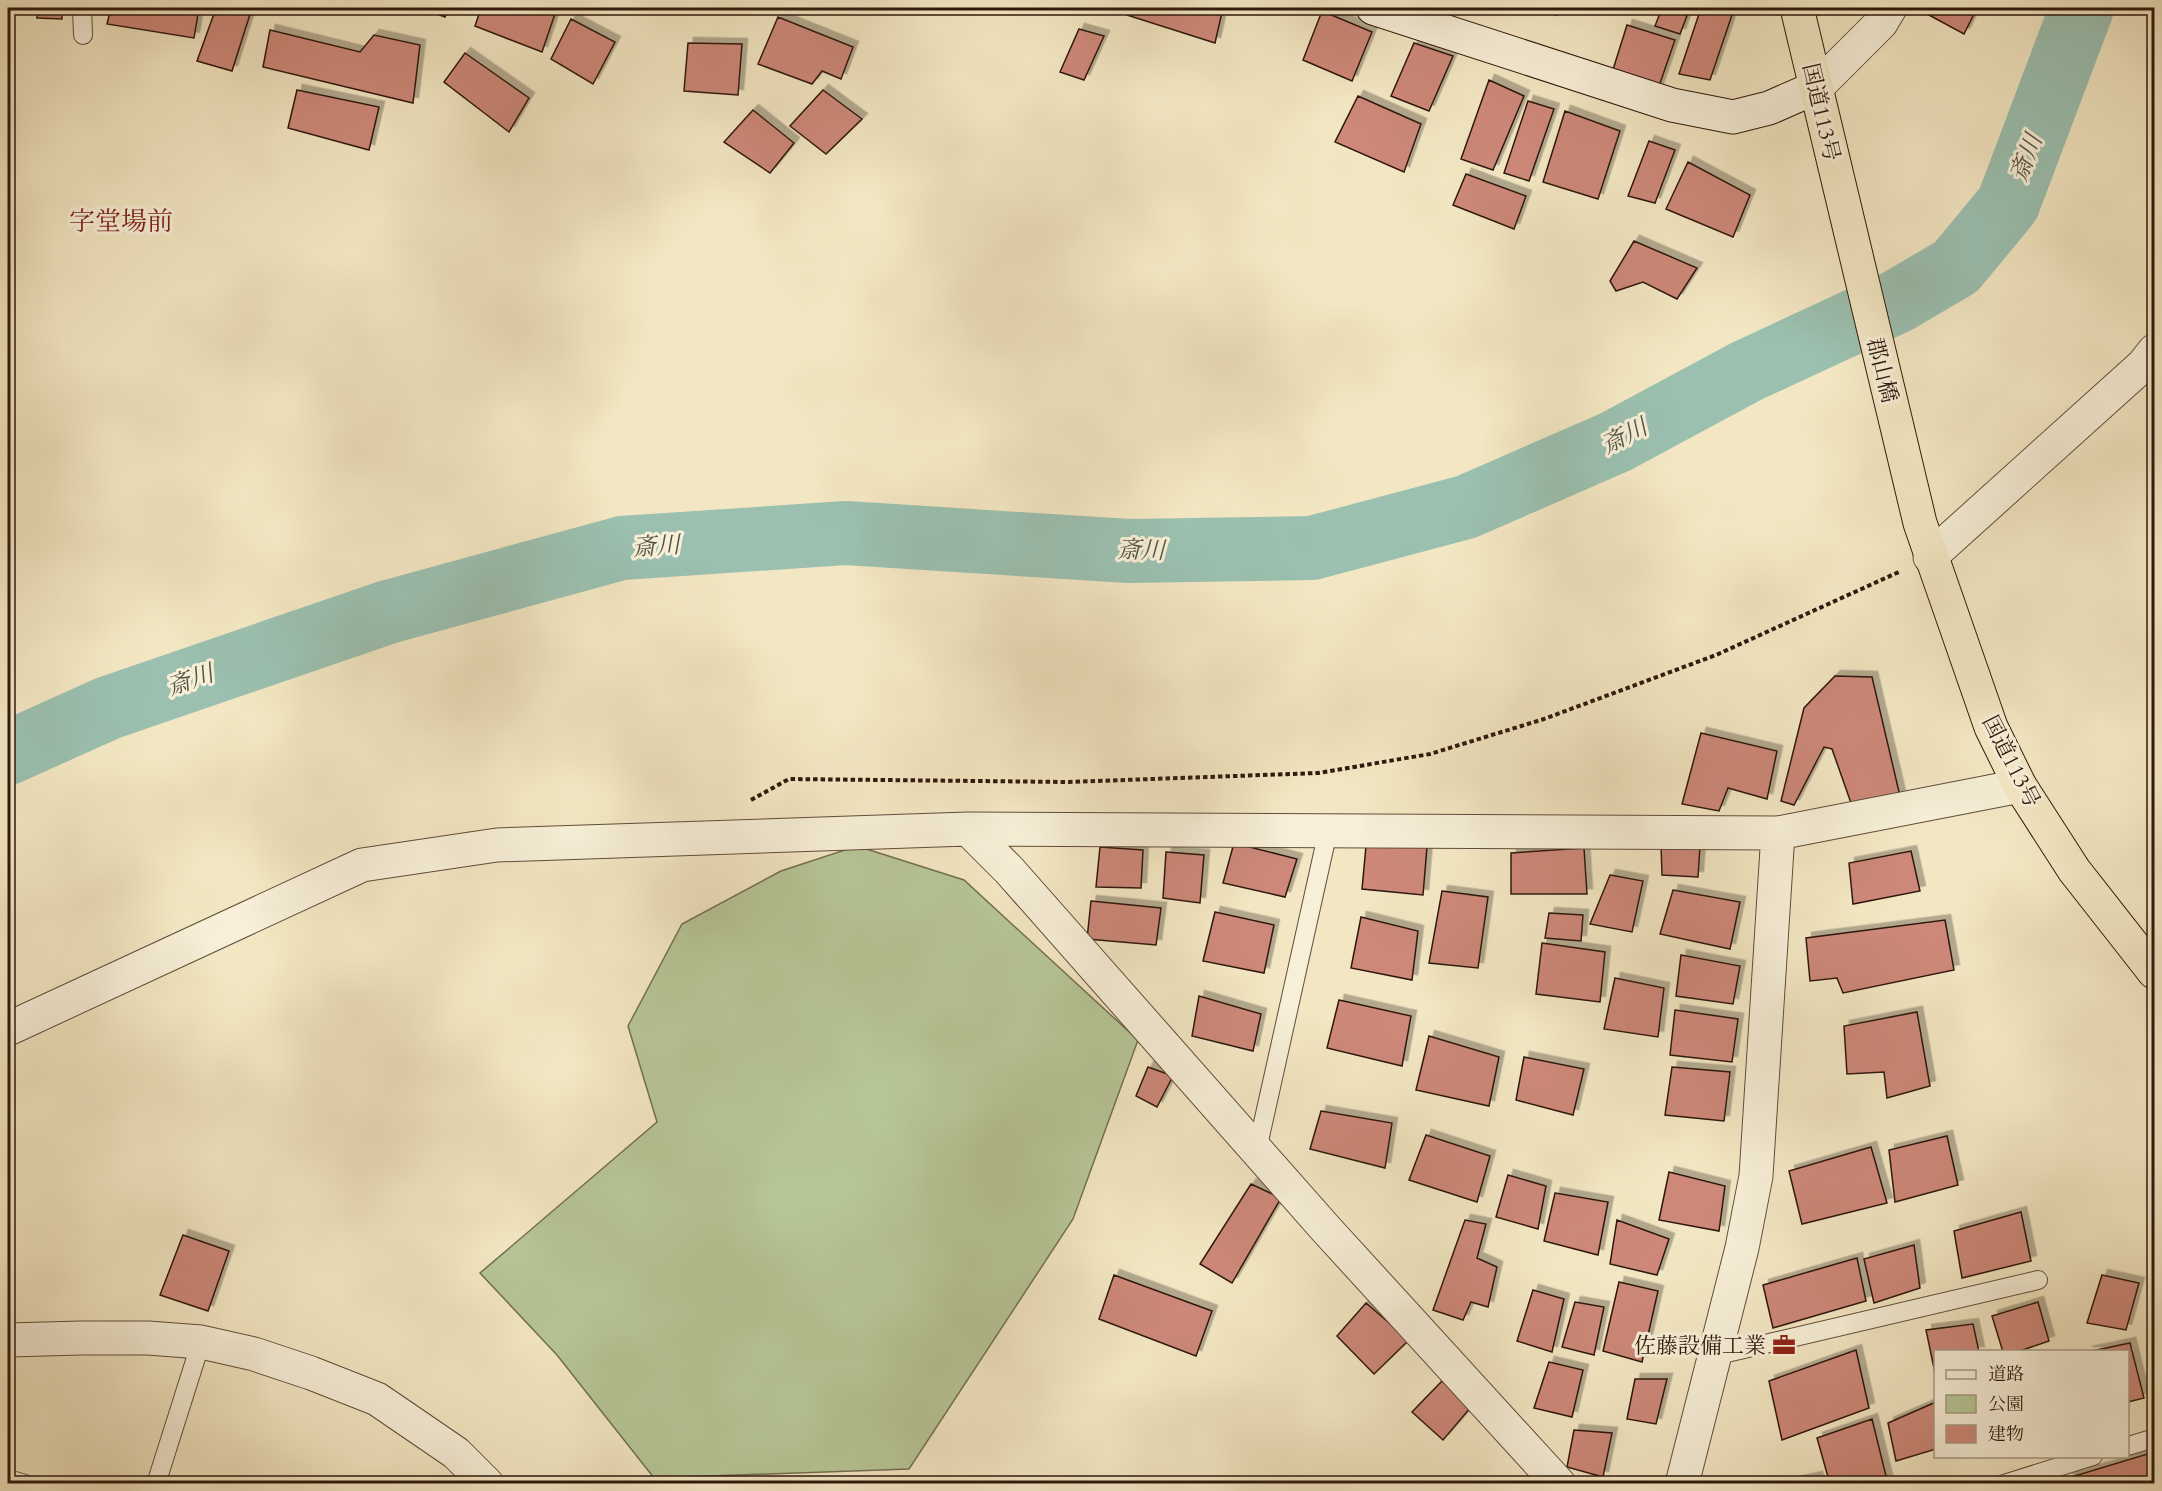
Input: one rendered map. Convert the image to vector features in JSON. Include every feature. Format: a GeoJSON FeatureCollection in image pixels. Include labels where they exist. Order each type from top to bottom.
{"type":"FeatureCollection","features":[{"type":"Feature","properties":{"kind":"highway","name":"国道113号"},"geometry":{"type":"LineString","coordinates":[[1797,8],[1846,217]]}},
{"type":"Feature","properties":{"kind":"highway","name":"郡山橋"},"geometry":{"type":"LineString","coordinates":[[1846,217],[1920,523]]}},
{"type":"Feature","properties":{"kind":"highway","name":"国道113号"},"geometry":{"type":"LineString","coordinates":[[1920,523],[1991,727],[2020,786],[2074,870],[2154,972]]}},
{"type":"Feature","properties":{"kind":"street"},"geometry":{"type":"LineString","coordinates":[[1373,8],[1672,105],[1733,117],[1769,108],[1817,87],[1881,23],[1890,8]]}},
{"type":"Feature","properties":{"kind":"street"},"geometry":{"type":"LineString","coordinates":[[1930,557],[2143,365],[2154,351]]}},
{"type":"Feature","properties":{"kind":"street"},"geometry":{"type":"LineString","coordinates":[[8,1029],[362,865],[497,845],[968,829],[1778,833],[2020,786]]}},
{"type":"Feature","properties":{"kind":"street"},"geometry":{"type":"LineString","coordinates":[[968,829],[1009,870],[1558,1484]]}},
{"type":"Feature","properties":{"kind":"street"},"geometry":{"type":"LineString","coordinates":[[1685,1481],[1742,1248],[1756,1176],[1778,833]]}},
{"type":"Feature","properties":{"kind":"street"},"geometry":{"type":"LineString","coordinates":[[8,1340],[114,1338],[201,1342],[254,1354],[377,1399],[456,1453],[479,1480]]}},
{"type":"Feature","properties":{"kind":"lane"},"geometry":{"type":"LineString","coordinates":[[82,8],[83,35]]}},
{"type":"Feature","properties":{"kind":"lane"},"geometry":{"type":"LineString","coordinates":[[1257,1150],[1328,831]]}},
{"type":"Feature","properties":{"kind":"lane"},"geometry":{"type":"LineString","coordinates":[[1714,1356],[2037,1280]]}},
{"type":"Feature","properties":{"kind":"lane"},"geometry":{"type":"LineString","coordinates":[[156,1484],[201,1342]]}},
{"type":"Feature","properties":{"kind":"lane"},"geometry":{"type":"LineString","coordinates":[[2129,1445],[2148,1440]]}},
{"type":"Feature","properties":{"kind":"lane"},"geometry":{"type":"LineString","coordinates":[[2004,1484],[2088,1458]]}},
{"type":"Feature","properties":{"kind":"lane"},"geometry":{"type":"LineString","coordinates":[[8,1479],[25,1484]]}},
{"type":"Feature","properties":{"kind":"path"},"geometry":{"type":"LineString","coordinates":[[750,801],[789,779],[1069,782],[1318,773],[1430,754],[1544,718],[1716,655],[1930,557]]}},
{"type":"Feature","properties":{"kind":"green space"},"geometry":{"type":"Polygon","coordinates":[[[857,846],[964,880],[1138,1040],[1073,1219],[909,1469],[654,1478],[557,1355],[480,1273],[657,1122],[628,1026],[682,924],[781,871],[857,846]]]}},
{"type":"Feature","properties":{"kind":"building"},"geometry":{"type":"Polygon","coordinates":[[[37,8],[62,8],[62,19],[37,18],[37,8]]]}},
{"type":"Feature","properties":{"kind":"building"},"geometry":{"type":"Polygon","coordinates":[[[111,8],[199,8],[194,38],[107,24],[111,8]]]}},
{"type":"Feature","properties":{"kind":"building"},"geometry":{"type":"Polygon","coordinates":[[[216,8],[252,8],[232,71],[197,61],[216,8]]]}},
{"type":"Feature","properties":{"kind":"building"},"geometry":{"type":"Polygon","coordinates":[[[421,8],[448,8],[445,17],[421,8]]]}},
{"type":"Feature","properties":{"kind":"building"},"geometry":{"type":"Polygon","coordinates":[[[481,8],[557,8],[542,52],[475,26],[481,8]]]}},
{"type":"Feature","properties":{"kind":"building"},"geometry":{"type":"Polygon","coordinates":[[[1105,8],[1223,8],[1215,43],[1105,8]]]}},
{"type":"Feature","properties":{"kind":"building"},"geometry":{"type":"Polygon","coordinates":[[[1537,8],[1559,8],[1556,15],[1537,8]]]}},
{"type":"Feature","properties":{"kind":"building"},"geometry":{"type":"Polygon","coordinates":[[[1662,8],[1690,8],[1680,34],[1655,26],[1662,8]]]}},
{"type":"Feature","properties":{"kind":"building"},"geometry":{"type":"Polygon","coordinates":[[[1701,8],[1718,8],[1733,12],[1710,80],[1679,74],[1701,8]]]}},
{"type":"Feature","properties":{"kind":"building"},"geometry":{"type":"Polygon","coordinates":[[[1854,8],[1875,8],[1871,16],[1854,8]]]}},
{"type":"Feature","properties":{"kind":"building"},"geometry":{"type":"Polygon","coordinates":[[[1916,8],[1977,8],[1964,34],[1916,8]]]}},
{"type":"Feature","properties":{"kind":"building"},"geometry":{"type":"Polygon","coordinates":[[[1322,11],[1372,32],[1352,81],[1303,60],[1322,11]]]}},
{"type":"Feature","properties":{"kind":"building"},"geometry":{"type":"Polygon","coordinates":[[[778,17],[853,47],[841,79],[822,71],[812,84],[758,64],[778,17]]]}},
{"type":"Feature","properties":{"kind":"building"},"geometry":{"type":"Polygon","coordinates":[[[571,19],[615,42],[593,84],[551,59],[571,19]]]}},
{"type":"Feature","properties":{"kind":"building"},"geometry":{"type":"Polygon","coordinates":[[[1627,25],[1675,40],[1658,89],[1611,76],[1627,25]]]}},
{"type":"Feature","properties":{"kind":"building"},"geometry":{"type":"Polygon","coordinates":[[[1079,29],[1104,36],[1084,80],[1060,72],[1079,29]]]}},
{"type":"Feature","properties":{"kind":"building"},"geometry":{"type":"Polygon","coordinates":[[[270,30],[360,52],[374,35],[420,45],[413,103],[263,67],[270,30]]]}},
{"type":"Feature","properties":{"kind":"building"},"geometry":{"type":"Polygon","coordinates":[[[688,43],[742,44],[738,95],[684,91],[688,43]]]}},
{"type":"Feature","properties":{"kind":"building"},"geometry":{"type":"Polygon","coordinates":[[[1414,43],[1453,56],[1429,111],[1391,96],[1414,43]]]}},
{"type":"Feature","properties":{"kind":"building"},"geometry":{"type":"Polygon","coordinates":[[[465,53],[529,98],[509,132],[444,82],[465,53]]]}},
{"type":"Feature","properties":{"kind":"building"},"geometry":{"type":"Polygon","coordinates":[[[1489,80],[1524,96],[1493,170],[1461,159],[1489,80]]]}},
{"type":"Feature","properties":{"kind":"building"},"geometry":{"type":"Polygon","coordinates":[[[297,90],[379,107],[369,150],[288,128],[297,90]]]}},
{"type":"Feature","properties":{"kind":"building"},"geometry":{"type":"Polygon","coordinates":[[[823,90],[862,119],[826,154],[790,126],[823,90]]]}},
{"type":"Feature","properties":{"kind":"building"},"geometry":{"type":"Polygon","coordinates":[[[1358,96],[1421,124],[1404,172],[1335,142],[1358,96]]]}},
{"type":"Feature","properties":{"kind":"building"},"geometry":{"type":"Polygon","coordinates":[[[1528,101],[1554,109],[1529,181],[1504,173],[1528,101]]]}},
{"type":"Feature","properties":{"kind":"building"},"geometry":{"type":"Polygon","coordinates":[[[753,110],[794,143],[770,173],[724,142],[753,110]]]}},
{"type":"Feature","properties":{"kind":"building"},"geometry":{"type":"Polygon","coordinates":[[[1565,111],[1620,131],[1598,199],[1543,182],[1565,111]]]}},
{"type":"Feature","properties":{"kind":"building"},"geometry":{"type":"Polygon","coordinates":[[[1649,141],[1675,150],[1655,203],[1628,196],[1649,141]]]}},
{"type":"Feature","properties":{"kind":"building"},"geometry":{"type":"Polygon","coordinates":[[[1688,162],[1750,195],[1733,237],[1666,209],[1688,162]]]}},
{"type":"Feature","properties":{"kind":"building"},"geometry":{"type":"Polygon","coordinates":[[[1466,174],[1526,196],[1514,229],[1453,205],[1466,174]]]}},
{"type":"Feature","properties":{"kind":"building"},"geometry":{"type":"Polygon","coordinates":[[[1634,241],[1697,268],[1677,299],[1643,282],[1616,291],[1610,281],[1634,241]]]}},
{"type":"Feature","properties":{"kind":"building"},"geometry":{"type":"Polygon","coordinates":[[[1835,676],[1872,677],[1900,796],[1851,803],[1832,749],[1824,747],[1794,805],[1781,801],[1804,708],[1835,676]]]}},
{"type":"Feature","properties":{"kind":"building"},"geometry":{"type":"Polygon","coordinates":[[[1701,733],[1777,751],[1767,799],[1728,788],[1719,811],[1682,804],[1701,733]]]}},
{"type":"Feature","properties":{"kind":"building"},"geometry":{"type":"Polygon","coordinates":[[[1234,843],[1297,859],[1285,897],[1223,883],[1234,843]]]}},
{"type":"Feature","properties":{"kind":"building"},"geometry":{"type":"Polygon","coordinates":[[[1661,845],[1700,846],[1698,877],[1662,875],[1661,845]]]}},
{"type":"Feature","properties":{"kind":"building"},"geometry":{"type":"Polygon","coordinates":[[[1366,846],[1427,847],[1423,895],[1362,889],[1366,846]]]}},
{"type":"Feature","properties":{"kind":"building"},"geometry":{"type":"Polygon","coordinates":[[[1100,847],[1143,850],[1141,888],[1096,887],[1100,847]]]}},
{"type":"Feature","properties":{"kind":"building"},"geometry":{"type":"Polygon","coordinates":[[[1584,848],[1587,894],[1511,894],[1511,853],[1584,848]]]}},
{"type":"Feature","properties":{"kind":"building"},"geometry":{"type":"Polygon","coordinates":[[[1911,851],[1920,891],[1853,904],[1849,863],[1911,851]]]}},
{"type":"Feature","properties":{"kind":"building"},"geometry":{"type":"Polygon","coordinates":[[[1166,852],[1204,855],[1200,903],[1163,898],[1166,852]]]}},
{"type":"Feature","properties":{"kind":"building"},"geometry":{"type":"Polygon","coordinates":[[[1610,875],[1643,881],[1632,932],[1590,924],[1610,875]]]}},
{"type":"Feature","properties":{"kind":"building"},"geometry":{"type":"Polygon","coordinates":[[[1673,890],[1740,902],[1730,949],[1660,934],[1673,890]]]}},
{"type":"Feature","properties":{"kind":"building"},"geometry":{"type":"Polygon","coordinates":[[[1442,891],[1488,897],[1478,968],[1429,963],[1442,891]]]}},
{"type":"Feature","properties":{"kind":"building"},"geometry":{"type":"Polygon","coordinates":[[[1091,901],[1161,908],[1156,945],[1087,939],[1091,901]]]}},
{"type":"Feature","properties":{"kind":"building"},"geometry":{"type":"Polygon","coordinates":[[[1215,912],[1274,925],[1264,973],[1203,961],[1215,912]]]}},
{"type":"Feature","properties":{"kind":"building"},"geometry":{"type":"Polygon","coordinates":[[[1549,913],[1583,915],[1581,941],[1545,938],[1549,913]]]}},
{"type":"Feature","properties":{"kind":"building"},"geometry":{"type":"Polygon","coordinates":[[[1361,917],[1418,931],[1412,980],[1351,968],[1361,917]]]}},
{"type":"Feature","properties":{"kind":"building"},"geometry":{"type":"Polygon","coordinates":[[[1945,920],[1954,970],[1843,993],[1837,978],[1810,981],[1806,938],[1945,920]]]}},
{"type":"Feature","properties":{"kind":"building"},"geometry":{"type":"Polygon","coordinates":[[[1542,943],[1605,952],[1600,1002],[1536,994],[1542,943]]]}},
{"type":"Feature","properties":{"kind":"building"},"geometry":{"type":"Polygon","coordinates":[[[1681,955],[1740,966],[1733,1004],[1676,996],[1681,955]]]}},
{"type":"Feature","properties":{"kind":"building"},"geometry":{"type":"Polygon","coordinates":[[[1615,978],[1664,988],[1658,1037],[1604,1029],[1615,978]]]}},
{"type":"Feature","properties":{"kind":"building"},"geometry":{"type":"Polygon","coordinates":[[[1199,996],[1261,1014],[1253,1051],[1192,1036],[1199,996]]]}},
{"type":"Feature","properties":{"kind":"building"},"geometry":{"type":"Polygon","coordinates":[[[1339,1000],[1411,1016],[1402,1066],[1327,1048],[1339,1000]]]}},
{"type":"Feature","properties":{"kind":"building"},"geometry":{"type":"Polygon","coordinates":[[[1675,1010],[1738,1019],[1732,1062],[1670,1055],[1675,1010]]]}},
{"type":"Feature","properties":{"kind":"building"},"geometry":{"type":"Polygon","coordinates":[[[1917,1012],[1930,1086],[1887,1098],[1884,1072],[1847,1074],[1844,1026],[1917,1012]]]}},
{"type":"Feature","properties":{"kind":"building"},"geometry":{"type":"Polygon","coordinates":[[[1429,1036],[1499,1057],[1489,1106],[1416,1090],[1429,1036]]]}},
{"type":"Feature","properties":{"kind":"building"},"geometry":{"type":"Polygon","coordinates":[[[1524,1057],[1584,1069],[1573,1115],[1516,1100],[1524,1057]]]}},
{"type":"Feature","properties":{"kind":"building"},"geometry":{"type":"Polygon","coordinates":[[[1148,1067],[1173,1076],[1157,1107],[1136,1096],[1148,1067]]]}},
{"type":"Feature","properties":{"kind":"building"},"geometry":{"type":"Polygon","coordinates":[[[1672,1067],[1730,1072],[1724,1121],[1665,1115],[1672,1067]]]}},
{"type":"Feature","properties":{"kind":"building"},"geometry":{"type":"Polygon","coordinates":[[[1321,1111],[1392,1123],[1385,1168],[1310,1149],[1321,1111]]]}},
{"type":"Feature","properties":{"kind":"building"},"geometry":{"type":"Polygon","coordinates":[[[1426,1135],[1490,1156],[1477,1202],[1409,1180],[1426,1135]]]}},
{"type":"Feature","properties":{"kind":"building"},"geometry":{"type":"Polygon","coordinates":[[[1947,1136],[1958,1185],[1895,1202],[1889,1150],[1947,1136]]]}},
{"type":"Feature","properties":{"kind":"building"},"geometry":{"type":"Polygon","coordinates":[[[1871,1147],[1887,1203],[1802,1224],[1789,1171],[1871,1147]]]}},
{"type":"Feature","properties":{"kind":"building"},"geometry":{"type":"Polygon","coordinates":[[[1669,1172],[1725,1186],[1719,1231],[1659,1220],[1669,1172]]]}},
{"type":"Feature","properties":{"kind":"building"},"geometry":{"type":"Polygon","coordinates":[[[1508,1175],[1546,1186],[1538,1229],[1496,1217],[1508,1175]]]}},
{"type":"Feature","properties":{"kind":"building"},"geometry":{"type":"Polygon","coordinates":[[[1251,1184],[1281,1198],[1232,1283],[1200,1264],[1251,1184]]]}},
{"type":"Feature","properties":{"kind":"building"},"geometry":{"type":"Polygon","coordinates":[[[1555,1193],[1608,1202],[1598,1255],[1544,1241],[1555,1193]]]}},
{"type":"Feature","properties":{"kind":"building"},"geometry":{"type":"Polygon","coordinates":[[[2021,1212],[2031,1261],[1962,1278],[1954,1231],[2021,1212]]]}},
{"type":"Feature","properties":{"kind":"building"},"geometry":{"type":"Polygon","coordinates":[[[1465,1220],[1486,1224],[1477,1258],[1497,1267],[1488,1307],[1471,1302],[1463,1320],[1433,1310],[1465,1220]]]}},
{"type":"Feature","properties":{"kind":"building"},"geometry":{"type":"Polygon","coordinates":[[[1617,1220],[1669,1239],[1657,1275],[1610,1264],[1617,1220]]]}},
{"type":"Feature","properties":{"kind":"building"},"geometry":{"type":"Polygon","coordinates":[[[183,1235],[229,1251],[208,1311],[160,1295],[183,1235]]]}},
{"type":"Feature","properties":{"kind":"building"},"geometry":{"type":"Polygon","coordinates":[[[1914,1245],[1920,1288],[1874,1303],[1864,1259],[1914,1245]]]}},
{"type":"Feature","properties":{"kind":"building"},"geometry":{"type":"Polygon","coordinates":[[[1857,1258],[1866,1301],[1773,1328],[1763,1285],[1857,1258]]]}},
{"type":"Feature","properties":{"kind":"building"},"geometry":{"type":"Polygon","coordinates":[[[1114,1275],[1212,1311],[1196,1356],[1099,1319],[1114,1275]]]}},
{"type":"Feature","properties":{"kind":"building"},"geometry":{"type":"Polygon","coordinates":[[[2102,1275],[2139,1283],[2126,1330],[2087,1323],[2102,1275]]]}},
{"type":"Feature","properties":{"kind":"building"},"geometry":{"type":"Polygon","coordinates":[[[1619,1282],[1658,1291],[1642,1362],[1603,1351],[1619,1282]]]}},
{"type":"Feature","properties":{"kind":"building"},"geometry":{"type":"Polygon","coordinates":[[[1533,1290],[1564,1299],[1552,1352],[1517,1341],[1533,1290]]]}},
{"type":"Feature","properties":{"kind":"building"},"geometry":{"type":"Polygon","coordinates":[[[1575,1302],[1604,1307],[1594,1355],[1562,1347],[1575,1302]]]}},
{"type":"Feature","properties":{"kind":"building"},"geometry":{"type":"Polygon","coordinates":[[[2038,1302],[2049,1341],[2023,1350],[2002,1350],[1992,1316],[2038,1302]]]}},
{"type":"Feature","properties":{"kind":"building"},"geometry":{"type":"Polygon","coordinates":[[[1366,1303],[1409,1340],[1374,1374],[1337,1336],[1366,1303]]]}},
{"type":"Feature","properties":{"kind":"building"},"geometry":{"type":"Polygon","coordinates":[[[1973,1324],[1979,1350],[1934,1350],[1934,1368],[1926,1330],[1973,1324]]]}},
{"type":"Feature","properties":{"kind":"building"},"geometry":{"type":"Polygon","coordinates":[[[2130,1343],[2144,1398],[2129,1402],[2129,1350],[2097,1350],[2130,1343]]]}},
{"type":"Feature","properties":{"kind":"building"},"geometry":{"type":"Polygon","coordinates":[[[2154,1345],[2154,1361],[2147,1351],[2154,1345]]]}},
{"type":"Feature","properties":{"kind":"building"},"geometry":{"type":"Polygon","coordinates":[[[1856,1350],[1869,1408],[1782,1440],[1769,1381],[1856,1350]]]}},
{"type":"Feature","properties":{"kind":"building"},"geometry":{"type":"Polygon","coordinates":[[[1549,1362],[1583,1370],[1572,1417],[1534,1408],[1549,1362]]]}},
{"type":"Feature","properties":{"kind":"building"},"geometry":{"type":"Polygon","coordinates":[[[1635,1379],[1667,1379],[1656,1424],[1627,1419],[1635,1379]]]}},
{"type":"Feature","properties":{"kind":"building"},"geometry":{"type":"Polygon","coordinates":[[[1442,1381],[1471,1407],[1443,1440],[1412,1412],[1442,1381]]]}},
{"type":"Feature","properties":{"kind":"building"},"geometry":{"type":"Polygon","coordinates":[[[1934,1403],[1934,1450],[1896,1461],[1888,1423],[1934,1403]]]}},
{"type":"Feature","properties":{"kind":"building"},"geometry":{"type":"Polygon","coordinates":[[[1872,1419],[1888,1484],[1830,1484],[1817,1438],[1872,1419]]]}},
{"type":"Feature","properties":{"kind":"building"},"geometry":{"type":"Polygon","coordinates":[[[1574,1430],[1612,1433],[1603,1477],[1567,1467],[1574,1430]]]}},
{"type":"Feature","properties":{"kind":"building"},"geometry":{"type":"Polygon","coordinates":[[[2154,1452],[2154,1484],[2070,1484],[2068,1478],[2154,1452]]]}},
{"type":"Feature","properties":{"kind":"building"},"geometry":{"type":"Polygon","coordinates":[[[1817,1477],[1819,1484],[1785,1484],[1817,1477]]]}},
{"type":"Feature","properties":{"kind":"waterway","name":"斎川"},"geometry":{"type":"LineString","coordinates":[[8,753],[108,708],[388,612],[622,548],[846,533],[1129,551],[1312,548],[1466,507],[1615,442],[1747,371],[1898,301],[1956,267],[2008,204],[2082,8]]}},
{"type":"Feature","properties":{"kind":"waterway","name":"斎川"},"geometry":{"type":"LineString","coordinates":[[8,745],[11,751]]}},
{"type":"Feature","properties":{"kind":"place","name":"佐藤設備工業"},"geometry":{"type":"Point","coordinates":[1784,1345]}},
{"type":"Feature","properties":{"kind":"district","name":"字堂場前"},"geometry":{"type":"Point","coordinates":[121,221]}}]}
